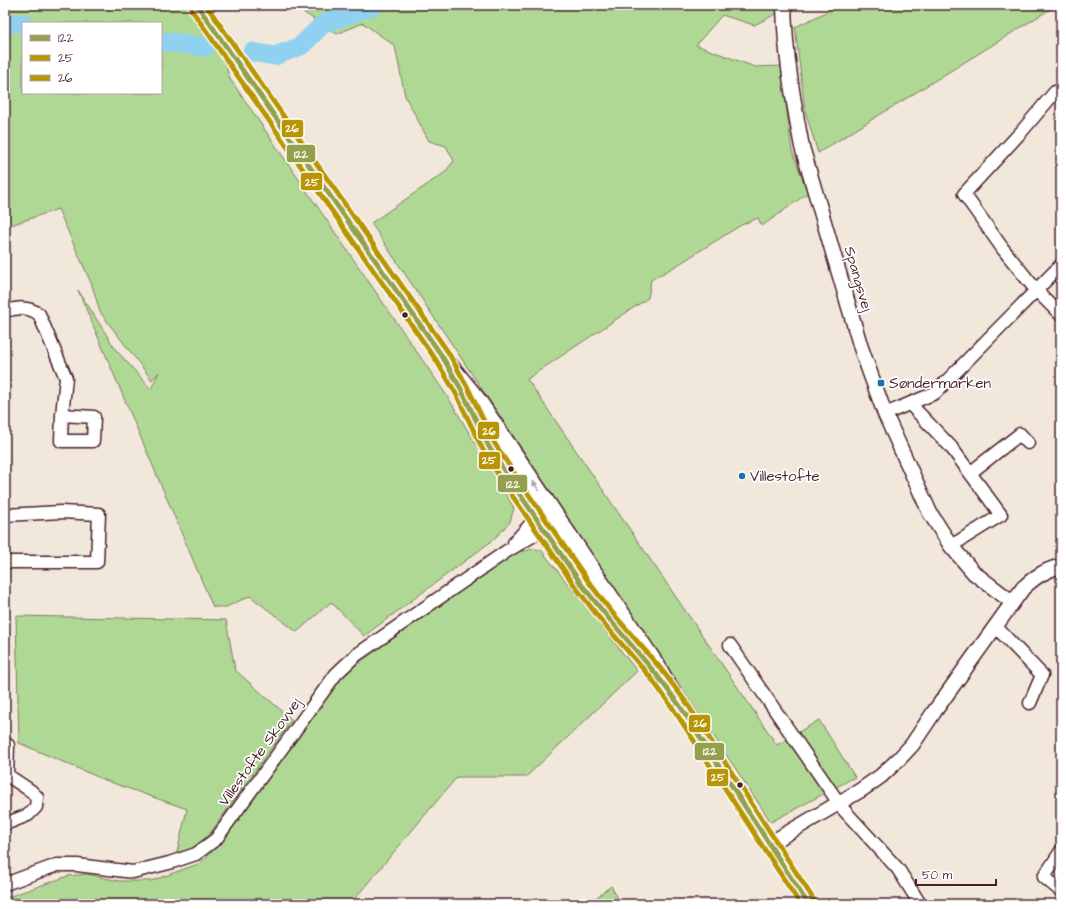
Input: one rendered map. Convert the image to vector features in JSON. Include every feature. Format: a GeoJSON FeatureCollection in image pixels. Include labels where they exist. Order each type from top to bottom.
{"type":"FeatureCollection","features":[{"type":"Feature","properties":{"kind":"main road"},"geometry":{"type":"LineString","coordinates":[[197,5],[442,356],[461,389],[489,447],[548,520],[576,561],[590,576],[605,588],[657,666],[680,706],[808,904]]}},
{"type":"Feature","properties":{"kind":"main road"},"geometry":{"type":"LineString","coordinates":[[548,520],[582,585],[656,674],[680,706]]}},
{"type":"Feature","properties":{"kind":"street","name":"Spangsvej"},"geometry":{"type":"LineString","coordinates":[[784,5],[788,59],[802,147],[861,348],[885,414],[930,513],[951,546],[974,573],[1012,602]]}},
{"type":"Feature","properties":{"kind":"street"},"geometry":{"type":"LineString","coordinates":[[1055,92],[1022,131],[964,194],[1003,249],[1036,290],[1061,315]]}},
{"type":"Feature","properties":{"kind":"street"},"geometry":{"type":"LineString","coordinates":[[885,414],[935,393],[1061,264]]}},
{"type":"Feature","properties":{"kind":"street"},"geometry":{"type":"LineString","coordinates":[[5,311],[25,308],[32,309],[39,314],[66,378],[62,414]]}},
{"type":"Feature","properties":{"kind":"street"},"geometry":{"type":"LineString","coordinates":[[910,404],[951,447],[1001,515],[951,546]]}},
{"type":"Feature","properties":{"kind":"street"},"geometry":{"type":"LineString","coordinates":[[970,472],[1020,434],[1028,443]]}},
{"type":"Feature","properties":{"kind":"street"},"geometry":{"type":"LineString","coordinates":[[5,515],[61,512],[99,514],[97,562],[5,562]]}},
{"type":"Feature","properties":{"kind":"street","name":"Villestofte Skovvej"},"geometry":{"type":"LineString","coordinates":[[5,884],[57,865],[77,865],[133,872],[169,863],[196,854],[216,839],[336,674],[355,656],[507,551],[548,520]]}},
{"type":"Feature","properties":{"kind":"street"},"geometry":{"type":"LineString","coordinates":[[769,844],[861,790],[881,776],[899,759],[912,745],[1022,588],[1035,577],[1050,569],[1061,566]]}},
{"type":"Feature","properties":{"kind":"street"},"geometry":{"type":"LineString","coordinates":[[995,626],[1042,675],[1030,703]]}},
{"type":"Feature","properties":{"kind":"street"},"geometry":{"type":"LineString","coordinates":[[730,645],[843,809],[898,869],[920,904]]}},
{"type":"Feature","properties":{"kind":"street"},"geometry":{"type":"LineString","coordinates":[[5,745],[8,745],[7,775],[31,791],[37,798],[36,807],[28,816],[5,824]]}},
{"type":"Feature","properties":{"kind":"street"},"geometry":{"type":"LineString","coordinates":[[1061,851],[1044,877],[1061,891]]}},
{"type":"Feature","properties":{"kind":"green space"},"geometry":{"type":"Polygon","coordinates":[[[5,5],[188,5],[223,57],[230,79],[449,399],[514,508],[510,522],[493,540],[364,636],[331,602],[297,632],[250,596],[226,607],[213,607],[78,290],[116,350],[151,389],[159,372],[152,380],[100,312],[92,285],[58,209],[5,227],[5,5]]]}},
{"type":"Feature","properties":{"kind":"green space"},"geometry":{"type":"Polygon","coordinates":[[[292,5],[778,5],[778,13],[754,25],[722,15],[696,45],[755,67],[781,66],[792,151],[808,193],[762,226],[758,218],[741,225],[651,280],[648,298],[527,379],[777,745],[819,720],[855,777],[771,822],[371,223],[444,173],[454,161],[446,146],[429,141],[405,96],[395,46],[363,23],[337,34],[292,5]]]}},
{"type":"Feature","properties":{"kind":"green space"},"geometry":{"type":"Polygon","coordinates":[[[841,5],[1057,5],[818,153],[805,110],[795,27],[841,5]]]}},
{"type":"Feature","properties":{"kind":"green space"},"geometry":{"type":"Polygon","coordinates":[[[535,549],[541,550],[637,671],[526,777],[457,777],[351,903],[5,904],[5,898],[68,876],[87,874],[119,881],[151,881],[201,863],[220,844],[339,678],[516,552],[535,549]]]}},
{"type":"Feature","properties":{"kind":"green space"},"geometry":{"type":"Polygon","coordinates":[[[16,616],[226,620],[235,670],[292,720],[208,836],[192,850],[177,853],[187,809],[107,781],[19,743],[16,616]]]}},
{"type":"Feature","properties":{"kind":"green space"},"geometry":{"type":"Polygon","coordinates":[[[611,886],[621,904],[588,904],[611,886]]]}},
{"type":"Feature","properties":{"kind":"waterway"},"geometry":{"type":"LineString","coordinates":[[252,52],[275,56],[301,46],[323,24],[374,5]]}},
{"type":"Feature","properties":{"kind":"waterway"},"geometry":{"type":"LineString","coordinates":[[5,24],[22,23]]}},
{"type":"Feature","properties":{"kind":"waterway"},"geometry":{"type":"LineString","coordinates":[[162,41],[205,47]]}},
{"type":"Feature","properties":{"kind":"transit line","name":"122"},"geometry":{"type":"LineString","coordinates":[[197,5],[442,356],[461,389],[489,447],[508,477],[582,585],[656,674],[680,706],[808,904]]}},
{"type":"Feature","properties":{"kind":"transit line","name":"26"},"geometry":{"type":"LineString","coordinates":[[206,5],[448,352],[467,386],[495,444],[514,473],[588,581],[610,610],[661,669],[686,702],[814,900]]}},
{"type":"Feature","properties":{"kind":"transit line","name":"25"},"geometry":{"type":"LineString","coordinates":[[191,9],[436,360],[455,392],[483,450],[502,481],[577,589],[600,619],[651,678],[674,710],[800,904]]}},
{"type":"Feature","properties":{"kind":"place","name":"Søndermarken"},"geometry":{"type":"Point","coordinates":[881,383]}},
{"type":"Feature","properties":{"kind":"place","name":"Villestofte"},"geometry":{"type":"Point","coordinates":[742,476]}}]}
